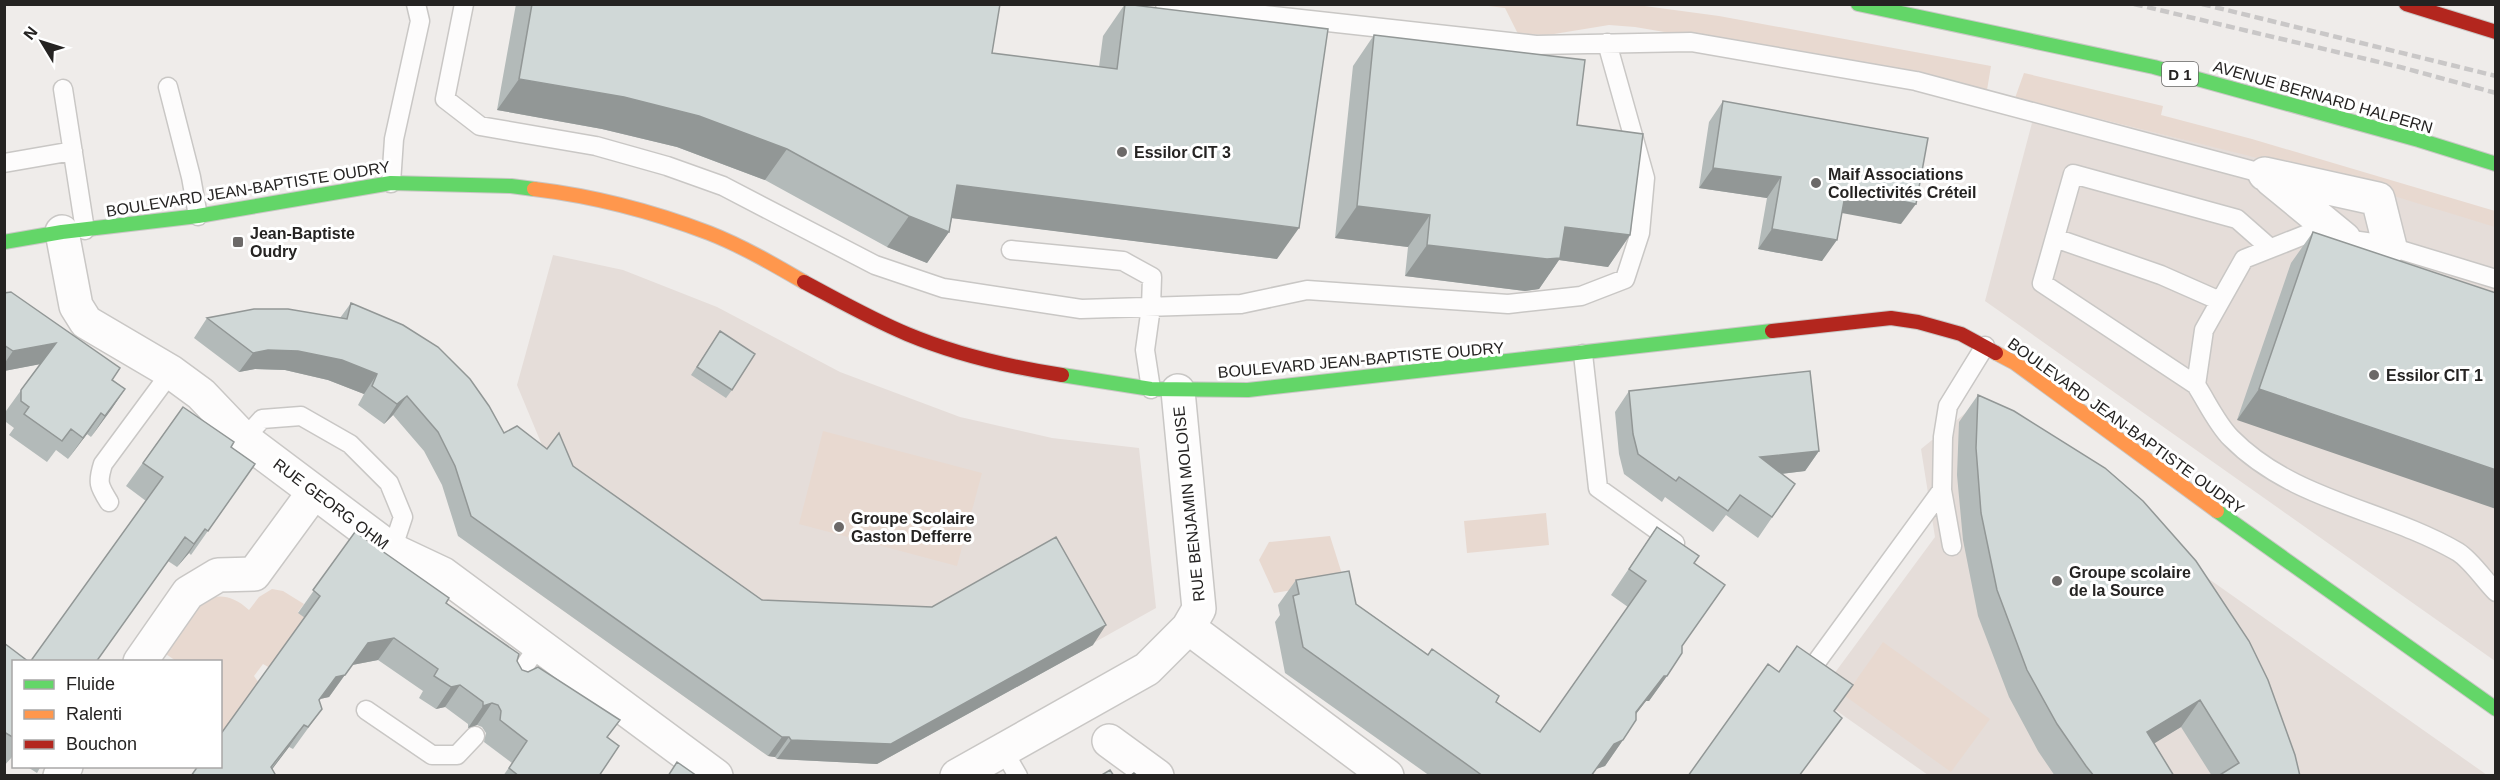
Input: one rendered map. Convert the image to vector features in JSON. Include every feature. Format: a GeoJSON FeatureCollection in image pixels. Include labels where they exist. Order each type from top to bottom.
{"type":"FeatureCollection","features":[{"type":"Feature","properties":{"kind":"main road","name":"AVENUE BERNARD HALPERN"},"geometry":{"type":"LineString","coordinates":[[1858,4],[2154,67],[2419,140],[2496,164]]}},
{"type":"Feature","properties":{"kind":"main road"},"geometry":{"type":"LineString","coordinates":[[2406,4],[2496,32]]}},
{"type":"Feature","properties":{"kind":"main road","name":"BOULEVARD JEAN-BAPTISTE OUDRY"},"geometry":{"type":"LineString","coordinates":[[4,242],[198,216],[390,183],[511,186],[553,191],[635,209],[709,233],[752,252],[848,306],[917,338],[966,354],[1048,373],[1164,390],[1248,390],[1891,318],[1918,322],[1945,329],[1985,346],[2015,363],[2280,558],[2496,709]]}},
{"type":"Feature","properties":{"kind":"street"},"geometry":{"type":"LineString","coordinates":[[2265,174],[2344,239]]}},
{"type":"Feature","properties":{"kind":"street"},"geometry":{"type":"LineString","coordinates":[[2265,174],[2378,199],[2390,247]]}},
{"type":"Feature","properties":{"kind":"street","name":"RUE GEORG OHM"},"geometry":{"type":"LineString","coordinates":[[74,231],[76,306],[86,322],[171,372],[201,394],[244,439],[392,550],[443,574],[716,776]]}},
{"type":"Feature","properties":{"kind":"street","name":"RUE BENJAMIN MOLOISE"},"geometry":{"type":"LineString","coordinates":[[957,776],[1010,763],[1147,669],[1188,628],[1199,609],[1164,390]]}},
{"type":"Feature","properties":{"kind":"street"},"geometry":{"type":"LineString","coordinates":[[141,660],[188,593],[218,575],[254,574],[314,492]]}},
{"type":"Feature","properties":{"kind":"street"},"geometry":{"type":"LineString","coordinates":[[1201,638],[1388,776]]}},
{"type":"Feature","properties":{"kind":"street"},"geometry":{"type":"LineString","coordinates":[[1109,741],[1157,776]]}},
{"type":"Feature","properties":{"kind":"lane"},"geometry":{"type":"LineString","coordinates":[[390,183],[394,139],[420,21],[416,4]]}},
{"type":"Feature","properties":{"kind":"lane"},"geometry":{"type":"LineString","coordinates":[[464,4],[445,99],[480,126],[596,146],[667,166],[723,186],[875,265],[943,288],[1081,309],[1241,304],[1307,290],[1508,304],[1581,296],[1625,279],[1640,233],[1645,178],[1607,43]]}},
{"type":"Feature","properties":{"kind":"lane"},"geometry":{"type":"LineString","coordinates":[[1165,4],[1419,34],[1536,45],[1691,42],[1916,81],[2265,174]]}},
{"type":"Feature","properties":{"kind":"lane"},"geometry":{"type":"LineString","coordinates":[[168,87],[191,177],[198,216]]}},
{"type":"Feature","properties":{"kind":"lane"},"geometry":{"type":"LineString","coordinates":[[63,89],[73,151],[74,231]]}},
{"type":"Feature","properties":{"kind":"lane"},"geometry":{"type":"LineString","coordinates":[[4,163],[73,151]]}},
{"type":"Feature","properties":{"kind":"lane"},"geometry":{"type":"LineString","coordinates":[[2270,248],[2237,219],[2073,174],[2042,283],[2196,385],[2230,438],[2276,474],[2338,503],[2407,528],[2460,554],[2496,592]]}},
{"type":"Feature","properties":{"kind":"lane"},"geometry":{"type":"LineString","coordinates":[[2196,385],[2204,330],[2244,260],[2307,234],[2390,247],[2496,279]]}},
{"type":"Feature","properties":{"kind":"lane"},"geometry":{"type":"LineString","coordinates":[[2055,238],[2161,275],[2220,301]]}},
{"type":"Feature","properties":{"kind":"lane"},"geometry":{"type":"LineString","coordinates":[[1011,249],[1123,261],[1152,277],[1151,307],[1144,350],[1164,390]]}},
{"type":"Feature","properties":{"kind":"lane"},"geometry":{"type":"LineString","coordinates":[[1952,546],[1942,490],[1943,437],[1948,406],[1985,346]]}},
{"type":"Feature","properties":{"kind":"lane"},"geometry":{"type":"LineString","coordinates":[[1583,354],[1598,488],[1677,544]]}},
{"type":"Feature","properties":{"kind":"lane"},"geometry":{"type":"LineString","coordinates":[[110,502],[101,490],[98,480],[103,464],[171,372]]}},
{"type":"Feature","properties":{"kind":"lane"},"geometry":{"type":"LineString","coordinates":[[244,439],[262,419],[301,416],[350,444],[389,483],[403,517],[392,550]]}},
{"type":"Feature","properties":{"kind":"lane"},"geometry":{"type":"LineString","coordinates":[[1806,675],[1942,490]]}},
{"type":"Feature","properties":{"kind":"lane"},"geometry":{"type":"LineString","coordinates":[[513,683],[539,645]]}},
{"type":"Feature","properties":{"kind":"lane"},"geometry":{"type":"LineString","coordinates":[[366,710],[432,755],[457,755],[475,736]]}},
{"type":"Feature","properties":{"kind":"shaded area"},"geometry":{"type":"Polygon","coordinates":[[[1480,5],[1637,5],[1719,16],[1991,66],[1987,90],[1865,66],[1635,27],[1609,25],[1548,35],[1518,34],[1505,8],[1480,5]]]}},
{"type":"Feature","properties":{"kind":"shaded area"},"geometry":{"type":"Polygon","coordinates":[[[2024,73],[2163,106],[2161,115],[2252,139],[2495,211],[2495,227],[2322,174],[2015,98],[2024,73]]]}},
{"type":"Feature","properties":{"kind":"shaded area"},"geometry":{"type":"Polygon","coordinates":[[[2037,104],[2411,194],[2495,211],[2495,661],[1985,301],[2037,104]]]}},
{"type":"Feature","properties":{"kind":"shaded area","name":"Groupe Scolaire Gaston Defferre"},"geometry":{"type":"Polygon","coordinates":[[[553,255],[623,270],[717,307],[840,372],[960,417],[1052,438],[1139,448],[1156,608],[882,761],[777,759],[768,756],[503,568],[559,486],[517,385],[553,255]]]}},
{"type":"Feature","properties":{"kind":"shaded area","name":"Groupe scolaire de la Source"},"geometry":{"type":"Polygon","coordinates":[[[1968,411],[2487,775],[1928,775],[1817,697],[1935,537],[1921,449],[1968,411]]]}},
{"type":"Feature","properties":{"kind":"shaded area"},"geometry":{"type":"Polygon","coordinates":[[[823,431],[982,473],[957,566],[799,524],[823,431]]]}},
{"type":"Feature","properties":{"kind":"shaded area"},"geometry":{"type":"Polygon","coordinates":[[[1546,513],[1549,545],[1467,553],[1464,521],[1546,513]]]}},
{"type":"Feature","properties":{"kind":"shaded area"},"geometry":{"type":"Polygon","coordinates":[[[1330,536],[1342,574],[1330,584],[1274,593],[1259,560],[1269,542],[1330,536]]]}},
{"type":"Feature","properties":{"kind":"shaded area"},"geometry":{"type":"Polygon","coordinates":[[[272,589],[283,591],[304,604],[298,612],[305,618],[270,668],[263,664],[254,676],[259,683],[222,734],[222,660],[175,660],[160,650],[186,615],[197,605],[209,599],[221,597],[235,600],[249,610],[259,597],[272,589]]]}},
{"type":"Feature","properties":{"kind":"shaded area"},"geometry":{"type":"Polygon","coordinates":[[[1883,642],[1990,719],[1951,772],[1845,696],[1883,642]]]}},
{"type":"Feature","properties":{"kind":"building"},"geometry":{"type":"Polygon","coordinates":[[[532,4],[1000,4],[992,53],[1117,69],[1125,4],[1328,29],[1299,228],[957,185],[949,232],[909,216],[787,149],[699,116],[624,97],[519,79],[532,4]]]}},
{"type":"Feature","properties":{"kind":"building"},"geometry":{"type":"Polygon","coordinates":[[[1374,35],[1585,60],[1577,125],[1643,134],[1630,235],[1565,227],[1560,258],[1547,259],[1427,245],[1430,215],[1357,206],[1374,35]]]}},
{"type":"Feature","properties":{"kind":"building"},"geometry":{"type":"Polygon","coordinates":[[[1723,101],[1928,138],[1916,204],[1846,190],[1837,240],[1772,229],[1781,177],[1713,168],[1723,101]]]}},
{"type":"Feature","properties":{"kind":"building","name":"Essilor CIT 1"},"geometry":{"type":"Polygon","coordinates":[[[2313,232],[2496,293],[2496,470],[2259,389],[2313,232]]]}},
{"type":"Feature","properties":{"kind":"building"},"geometry":{"type":"Polygon","coordinates":[[[11,292],[120,368],[112,380],[125,389],[105,416],[101,413],[83,438],[71,429],[62,441],[24,414],[29,407],[21,401],[21,390],[56,343],[13,351],[4,345],[4,293],[11,292]]]}},
{"type":"Feature","properties":{"kind":"building"},"geometry":{"type":"Polygon","coordinates":[[[351,303],[403,325],[438,347],[470,379],[504,433],[517,426],[547,449],[559,433],[573,466],[762,600],[932,607],[1056,537],[1106,625],[891,744],[791,740],[789,737],[782,737],[471,516],[455,466],[438,432],[407,396],[397,404],[372,386],[377,374],[342,360],[298,351],[268,350],[253,353],[207,318],[254,309],[288,309],[347,319],[351,303]]]}},
{"type":"Feature","properties":{"kind":"building"},"geometry":{"type":"Polygon","coordinates":[[[720,331],[755,354],[732,390],[697,367],[720,331]]]}},
{"type":"Feature","properties":{"kind":"building"},"geometry":{"type":"Polygon","coordinates":[[[1810,371],[1819,451],[1760,457],[1795,484],[1772,517],[1740,495],[1728,511],[1679,477],[1676,481],[1638,454],[1633,434],[1629,391],[1810,371]]]}},
{"type":"Feature","properties":{"kind":"building"},"geometry":{"type":"Polygon","coordinates":[[[1978,395],[2014,411],[2105,468],[2143,501],[2196,561],[2249,641],[2268,680],[2295,755],[2300,776],[2218,776],[2239,763],[2200,700],[2147,732],[2174,776],[2094,776],[2057,724],[2027,670],[1997,590],[1981,513],[1976,448],[1978,395]]]}},
{"type":"Feature","properties":{"kind":"building"},"geometry":{"type":"Polygon","coordinates":[[[183,407],[234,442],[231,447],[255,464],[208,531],[205,529],[194,544],[185,537],[97,660],[31,660],[163,477],[143,463],[183,407]]]}},
{"type":"Feature","properties":{"kind":"building"},"geometry":{"type":"Polygon","coordinates":[[[1657,527],[1699,556],[1694,563],[1725,585],[1682,646],[1682,653],[1667,676],[1664,676],[1636,712],[1636,720],[1623,740],[1614,744],[1591,776],[1483,776],[1303,647],[1293,596],[1299,594],[1296,580],[1349,571],[1356,604],[1428,655],[1432,649],[1499,696],[1496,702],[1540,732],[1646,581],[1629,569],[1657,527]]]}},
{"type":"Feature","properties":{"kind":"building"},"geometry":{"type":"Polygon","coordinates":[[[355,532],[449,598],[446,603],[519,654],[517,661],[522,670],[528,672],[538,667],[620,720],[607,737],[619,746],[599,776],[519,776],[509,768],[527,741],[500,720],[501,711],[498,705],[492,703],[483,706],[483,702],[460,685],[451,687],[434,676],[438,669],[394,638],[368,643],[345,675],[336,677],[319,700],[322,709],[308,727],[304,725],[271,767],[275,774],[273,776],[191,776],[197,768],[222,768],[222,732],[320,596],[313,590],[355,532]]]}},
{"type":"Feature","properties":{"kind":"building"},"geometry":{"type":"Polygon","coordinates":[[[4,643],[26,660],[12,660],[12,737],[4,732],[4,643]]]}},
{"type":"Feature","properties":{"kind":"building"},"geometry":{"type":"Polygon","coordinates":[[[1797,646],[1853,685],[1834,711],[1842,718],[1799,776],[1688,776],[1768,664],[1779,672],[1797,646]]]}},
{"type":"Feature","properties":{"kind":"building"},"geometry":{"type":"Polygon","coordinates":[[[677,762],[697,776],[668,776],[677,762]]]}},
{"type":"Feature","properties":{"kind":"building"},"geometry":{"type":"Polygon","coordinates":[[[1110,770],[1114,776],[1100,776],[1110,770]]]}},
{"type":"Feature","properties":{"kind":"railway"},"geometry":{"type":"LineString","coordinates":[[2134,4],[2400,67],[2496,93]]}},
{"type":"Feature","properties":{"kind":"railway"},"geometry":{"type":"LineString","coordinates":[[2202,4],[2496,76]]}},
{"type":"Feature","properties":{"kind":"traffic: fast"},"geometry":{"type":"LineString","coordinates":[[1858,4],[2154,67],[2419,140],[2496,164]]}},
{"type":"Feature","properties":{"kind":"traffic: fast"},"geometry":{"type":"LineString","coordinates":[[4,242],[62,232],[198,216],[391,183],[511,186],[534,189]]}},
{"type":"Feature","properties":{"kind":"traffic: fast"},"geometry":{"type":"LineString","coordinates":[[1062,375],[1151,389],[1248,390],[1772,331]]}},
{"type":"Feature","properties":{"kind":"traffic: fast"},"geometry":{"type":"LineString","coordinates":[[2217,511],[2496,709]]}},
{"type":"Feature","properties":{"kind":"traffic: slow"},"geometry":{"type":"LineString","coordinates":[[534,189],[601,200],[688,225],[733,244],[804,282]]}},
{"type":"Feature","properties":{"kind":"traffic: slow"},"geometry":{"type":"LineString","coordinates":[[1996,353],[2015,363],[2217,511]]}},
{"type":"Feature","properties":{"kind":"traffic: jam"},"geometry":{"type":"LineString","coordinates":[[2406,4],[2496,32]]}},
{"type":"Feature","properties":{"kind":"traffic: jam"},"geometry":{"type":"LineString","coordinates":[[804,282],[880,322],[944,348],[983,359],[1062,375]]}},
{"type":"Feature","properties":{"kind":"traffic: jam"},"geometry":{"type":"LineString","coordinates":[[1772,331],[1891,318],[1918,322],[1961,334],[1996,353]]}},
{"type":"Feature","properties":{"kind":"place","name":"Essilor CIT 3"},"geometry":{"type":"Point","coordinates":[1122,152]}},
{"type":"Feature","properties":{"kind":"place","name":"Maif Associations Collectivités Créteil"},"geometry":{"type":"Point","coordinates":[1816,183]}},
{"type":"Feature","properties":{"kind":"place","name":"Jean-Baptiste Oudry"},"geometry":{"type":"Point","coordinates":[238,242]}},
{"type":"Feature","properties":{"kind":"place","name":"Essilor CIT 1"},"geometry":{"type":"Point","coordinates":[2374,375]}},
{"type":"Feature","properties":{"kind":"place","name":"Groupe Scolaire Gaston Defferre"},"geometry":{"type":"Point","coordinates":[839,527]}},
{"type":"Feature","properties":{"kind":"place","name":"Groupe scolaire de la Source"},"geometry":{"type":"Point","coordinates":[2057,581]}}]}
